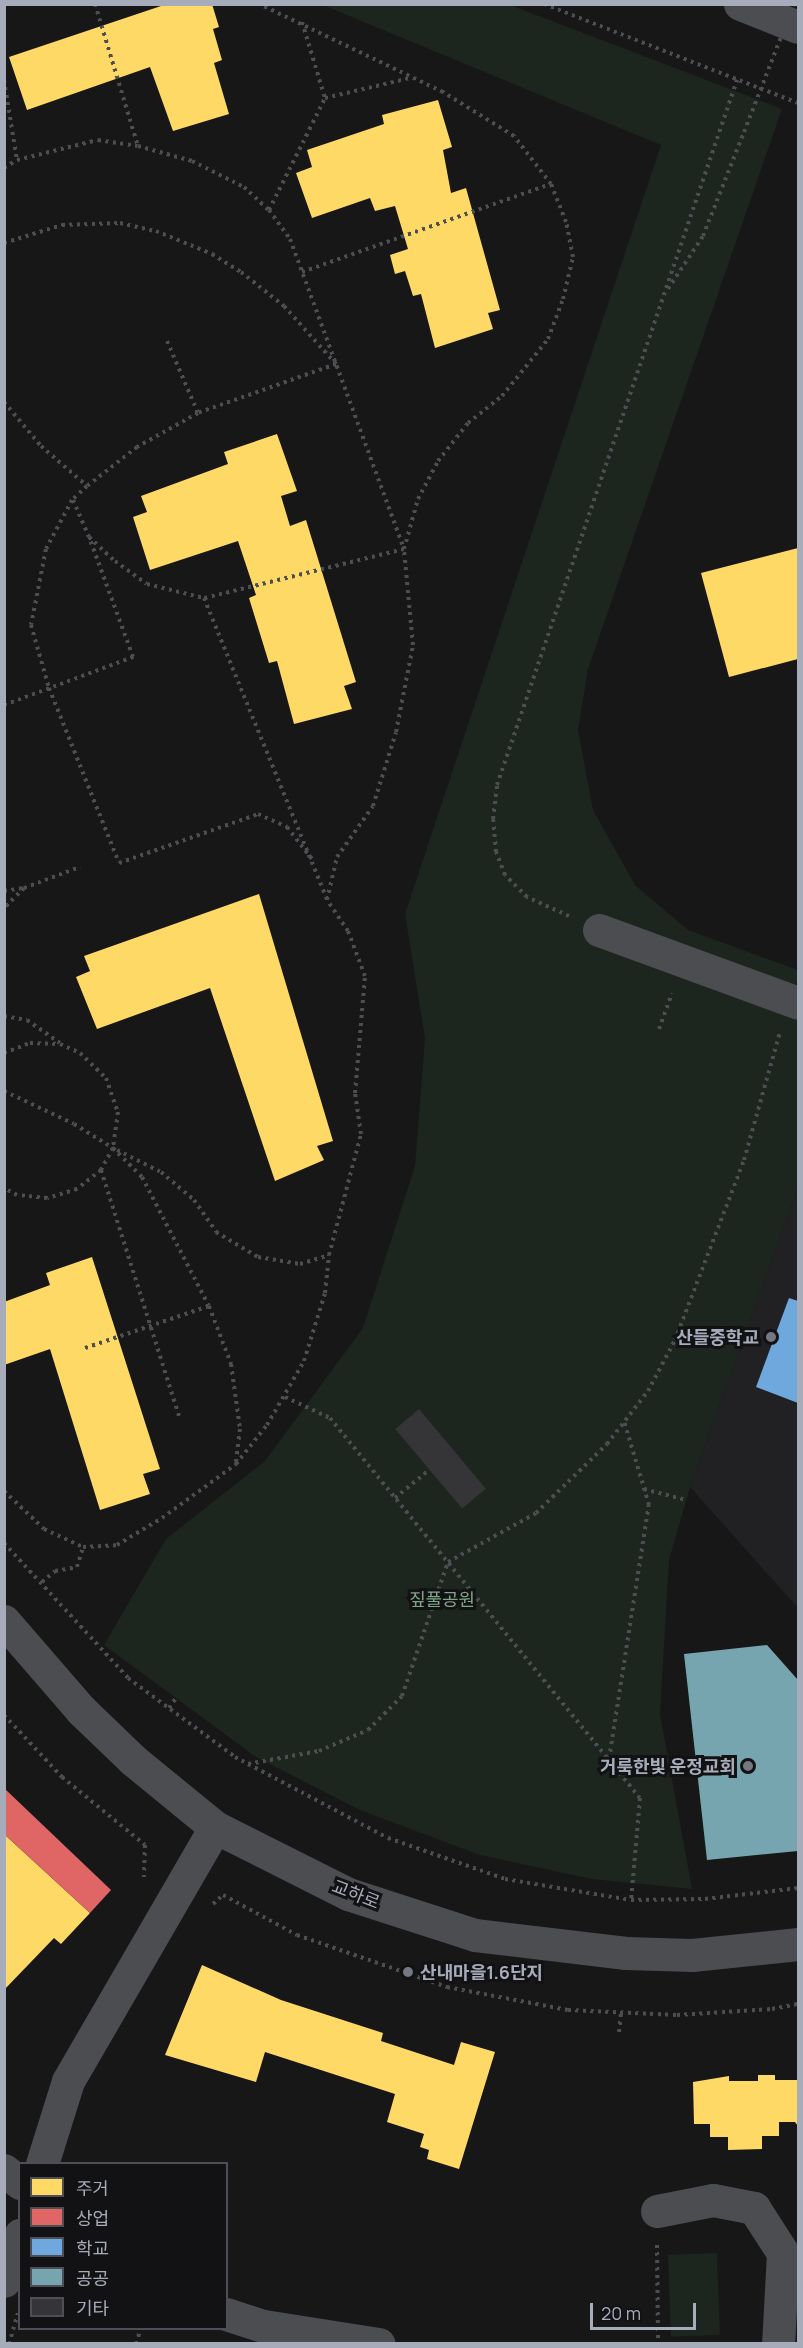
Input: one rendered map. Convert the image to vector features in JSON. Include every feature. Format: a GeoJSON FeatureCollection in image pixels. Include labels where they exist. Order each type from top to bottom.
{"type":"FeatureCollection","features":[{"type":"Feature","properties":{"kind":"street"},"geometry":{"type":"LineString","coordinates":[[740,4],[798,27]]}},
{"type":"Feature","properties":{"kind":"street"},"geometry":{"type":"LineString","coordinates":[[599,930],[794,1001]]}},
{"type":"Feature","properties":{"kind":"street","name":"교하로"},"geometry":{"type":"LineString","coordinates":[[4,1621],[81,1710],[133,1760],[214,1827],[348,1894],[475,1935],[659,1954],[692,1955],[798,1944]]}},
{"type":"Feature","properties":{"kind":"street"},"geometry":{"type":"LineString","coordinates":[[42,2162],[68,2081],[214,1827]]}},
{"type":"Feature","properties":{"kind":"street"},"geometry":{"type":"LineString","coordinates":[[4,2170],[18,2181]]}},
{"type":"Feature","properties":{"kind":"street"},"geometry":{"type":"LineString","coordinates":[[657,2211],[713,2200],[754,2208],[783,2253],[778,2343]]}},
{"type":"Feature","properties":{"kind":"street"},"geometry":{"type":"LineString","coordinates":[[4,2281],[18,2241]]}},
{"type":"Feature","properties":{"kind":"street"},"geometry":{"type":"LineString","coordinates":[[228,2315],[264,2326],[379,2343]]}},
{"type":"Feature","properties":{"kind":"path"},"geometry":{"type":"LineString","coordinates":[[95,4],[138,146]]}},
{"type":"Feature","properties":{"kind":"path"},"geometry":{"type":"LineString","coordinates":[[259,4],[302,22],[353,52],[485,115],[514,136],[551,184],[566,222],[573,257],[563,299],[548,339],[502,396],[468,423],[438,461],[418,499],[404,549]]}},
{"type":"Feature","properties":{"kind":"path"},"geometry":{"type":"LineString","coordinates":[[544,4],[798,103]]}},
{"type":"Feature","properties":{"kind":"path"},"geometry":{"type":"LineString","coordinates":[[664,294],[703,236],[794,4]]}},
{"type":"Feature","properties":{"kind":"path"},"geometry":{"type":"LineString","coordinates":[[269,210],[325,98],[302,22]]}},
{"type":"Feature","properties":{"kind":"path"},"geometry":{"type":"LineString","coordinates":[[325,98],[411,78]]}},
{"type":"Feature","properties":{"kind":"path"},"geometry":{"type":"LineString","coordinates":[[4,80],[18,160]]}},
{"type":"Feature","properties":{"kind":"path"},"geometry":{"type":"LineString","coordinates":[[599,930],[527,897],[505,875],[496,852],[493,819],[497,785],[736,80]]}},
{"type":"Feature","properties":{"kind":"path"},"geometry":{"type":"LineString","coordinates":[[4,168],[18,160],[98,140],[138,146],[192,161],[244,187],[269,210],[290,238],[404,549],[413,645],[396,732],[373,806],[338,857],[327,900]]}},
{"type":"Feature","properties":{"kind":"path"},"geometry":{"type":"LineString","coordinates":[[302,272],[551,184]]}},
{"type":"Feature","properties":{"kind":"path"},"geometry":{"type":"LineString","coordinates":[[4,243],[62,225],[120,223],[156,231],[212,254],[241,272],[284,306],[336,364]]}},
{"type":"Feature","properties":{"kind":"path"},"geometry":{"type":"LineString","coordinates":[[167,341],[198,413]]}},
{"type":"Feature","properties":{"kind":"path"},"geometry":{"type":"LineString","coordinates":[[312,859],[287,827],[258,814],[119,863],[49,688],[31,625],[46,549],[72,500],[87,486],[137,447],[198,413],[336,364]]}},
{"type":"Feature","properties":{"kind":"path"},"geometry":{"type":"LineString","coordinates":[[4,402],[41,446],[87,486]]}},
{"type":"Feature","properties":{"kind":"path"},"geometry":{"type":"LineString","coordinates":[[4,705],[133,657],[89,537],[72,500]]}},
{"type":"Feature","properties":{"kind":"path"},"geometry":{"type":"LineString","coordinates":[[89,537],[147,584],[204,598],[404,549]]}},
{"type":"Feature","properties":{"kind":"path"},"geometry":{"type":"LineString","coordinates":[[4,1491],[44,1529],[83,1547],[117,1545],[162,1518],[236,1464],[285,1397],[304,1361],[325,1293],[329,1255],[361,1134],[355,1093],[365,976],[348,931],[327,900],[204,598]]}},
{"type":"Feature","properties":{"kind":"path"},"geometry":{"type":"LineString","coordinates":[[4,891],[24,888],[80,867]]}},
{"type":"Feature","properties":{"kind":"path"},"geometry":{"type":"LineString","coordinates":[[4,908],[24,888]]}},
{"type":"Feature","properties":{"kind":"path"},"geometry":{"type":"LineString","coordinates":[[248,1764],[319,1751],[368,1730],[402,1696],[448,1562],[536,1513],[607,1444],[648,1391],[675,1340],[744,1160],[794,1001]]}},
{"type":"Feature","properties":{"kind":"path"},"geometry":{"type":"LineString","coordinates":[[4,1016],[27,1020],[60,1044],[80,1053],[106,1078],[118,1113],[113,1148],[101,1170],[77,1189],[47,1198],[17,1195],[4,1188]]}},
{"type":"Feature","properties":{"kind":"path"},"geometry":{"type":"LineString","coordinates":[[4,1053],[30,1043],[60,1044]]}},
{"type":"Feature","properties":{"kind":"path"},"geometry":{"type":"LineString","coordinates":[[4,1091],[75,1124],[113,1148],[161,1172],[194,1200],[216,1232],[258,1257],[300,1264],[329,1255]]}},
{"type":"Feature","properties":{"kind":"path"},"geometry":{"type":"LineString","coordinates":[[113,1148],[142,1177],[209,1306],[231,1364],[240,1429],[236,1464]]}},
{"type":"Feature","properties":{"kind":"path"},"geometry":{"type":"LineString","coordinates":[[101,1170],[180,1419]]}},
{"type":"Feature","properties":{"kind":"path"},"geometry":{"type":"LineString","coordinates":[[85,1348],[209,1306]]}},
{"type":"Feature","properties":{"kind":"path"},"geometry":{"type":"LineString","coordinates":[[285,1397],[330,1418],[640,1798],[631,1900]]}},
{"type":"Feature","properties":{"kind":"path"},"geometry":{"type":"LineString","coordinates":[[609,1760],[649,1505],[624,1421]]}},
{"type":"Feature","properties":{"kind":"path"},"geometry":{"type":"LineString","coordinates":[[395,1498],[429,1470]]}},
{"type":"Feature","properties":{"kind":"path"},"geometry":{"type":"LineString","coordinates":[[644,1489],[686,1500]]}},
{"type":"Feature","properties":{"kind":"path"},"geometry":{"type":"LineString","coordinates":[[4,1543],[128,1678],[248,1764],[388,1838],[505,1880],[631,1900],[705,1899],[798,1888]]}},
{"type":"Feature","properties":{"kind":"path"},"geometry":{"type":"LineString","coordinates":[[42,1582],[54,1571],[77,1567],[83,1547]]}},
{"type":"Feature","properties":{"kind":"path"},"geometry":{"type":"LineString","coordinates":[[169,1708],[176,1698]]}},
{"type":"Feature","properties":{"kind":"path"},"geometry":{"type":"LineString","coordinates":[[4,1715],[62,1777],[145,1845]]}},
{"type":"Feature","properties":{"kind":"path"},"geometry":{"type":"LineString","coordinates":[[223,1895],[297,1935],[447,1987],[568,2010],[621,2013],[701,2013],[772,2009],[798,2004]]}},
{"type":"Feature","properties":{"kind":"path"},"geometry":{"type":"LineString","coordinates":[[619,2032],[621,2013]]}},
{"type":"Feature","properties":{"kind":"path"},"geometry":{"type":"LineString","coordinates":[[657,2211],[658,2343]]}},
{"type":"Feature","properties":{"kind":"path"},"geometry":{"type":"LineString","coordinates":[[9,2343],[18,2315]]}},
{"type":"Feature","properties":{"kind":"shaded area","name":"산들중학교"},"geometry":{"type":"Polygon","coordinates":[[[798,1187],[798,1608],[690,1487],[798,1187]]]}},
{"type":"Feature","properties":{"kind":"green space","name":"짚풀공원"},"geometry":{"type":"Polygon","coordinates":[[[323,5],[510,5],[782,109],[588,669],[578,730],[593,810],[635,885],[688,930],[798,970],[798,1187],[690,1487],[669,1560],[660,1714],[692,1889],[592,1879],[480,1855],[360,1810],[256,1757],[104,1645],[166,1539],[265,1461],[363,1328],[415,1166],[425,1038],[405,914],[661,145],[323,5]]]}},
{"type":"Feature","properties":{"kind":"green space"},"geometry":{"type":"Polygon","coordinates":[[[717,2253],[720,2335],[671,2337],[668,2255],[717,2253]]]}},
{"type":"Feature","properties":{"kind":"building: 주거"},"geometry":{"type":"Polygon","coordinates":[[[167,4],[212,4],[219,27],[213,29],[222,60],[214,63],[229,114],[173,131],[150,67],[27,110],[9,57],[167,4]]]}},
{"type":"Feature","properties":{"kind":"building: 주거"},"geometry":{"type":"Polygon","coordinates":[[[438,100],[452,147],[443,150],[451,193],[466,188],[500,310],[488,313],[493,329],[435,348],[421,294],[413,296],[405,271],[395,274],[390,255],[408,249],[395,206],[375,211],[370,198],[312,218],[296,173],[312,167],[307,150],[384,124],[382,115],[438,100]]]}},
{"type":"Feature","properties":{"kind":"building: 주거"},"geometry":{"type":"Polygon","coordinates":[[[277,434],[297,491],[281,496],[290,526],[306,520],[356,682],[344,686],[352,709],[294,724],[277,661],[269,663],[249,598],[256,595],[238,541],[150,570],[133,517],[147,512],[141,496],[228,464],[224,452],[277,434]]]}},
{"type":"Feature","properties":{"kind":"building: 주거"},"geometry":{"type":"Polygon","coordinates":[[[798,548],[798,659],[729,677],[701,573],[798,548]]]}},
{"type":"Feature","properties":{"kind":"building: 주거"},"geometry":{"type":"Polygon","coordinates":[[[259,894],[333,1141],[317,1146],[324,1160],[275,1181],[210,988],[97,1029],[76,977],[90,971],[84,956],[259,894]]]}},
{"type":"Feature","properties":{"kind":"building: 주거"},"geometry":{"type":"Polygon","coordinates":[[[92,1257],[160,1469],[143,1474],[150,1494],[100,1510],[50,1349],[4,1365],[4,1302],[50,1285],[46,1273],[92,1257]]]}},
{"type":"Feature","properties":{"kind":"building: 주거"},"geometry":{"type":"Polygon","coordinates":[[[4,1834],[90,1913],[61,1944],[54,1938],[4,1990],[4,1834]]]}},
{"type":"Feature","properties":{"kind":"building: 주거"},"geometry":{"type":"Polygon","coordinates":[[[202,1965],[281,2000],[383,2033],[381,2041],[454,2065],[461,2042],[495,2052],[459,2169],[427,2159],[429,2150],[420,2147],[424,2134],[387,2122],[395,2094],[265,2052],[256,2082],[165,2055],[202,1965]]]}},
{"type":"Feature","properties":{"kind":"building: 주거"},"geometry":{"type":"Polygon","coordinates":[[[758,2075],[775,2075],[775,2080],[798,2080],[798,2126],[795,2122],[779,2122],[779,2136],[762,2136],[762,2149],[728,2150],[728,2137],[710,2137],[710,2124],[694,2124],[693,2082],[729,2076],[729,2081],[758,2081],[758,2075]]]}},
{"type":"Feature","properties":{"kind":"building: 상업"},"geometry":{"type":"Polygon","coordinates":[[[4,1788],[111,1890],[90,1913],[4,1834],[4,1788]]]}},
{"type":"Feature","properties":{"kind":"building: 학교"},"geometry":{"type":"Polygon","coordinates":[[[789,1298],[798,1301],[798,1403],[756,1387],[789,1298]]]}},
{"type":"Feature","properties":{"kind":"building: 공공","name":"거룩한빛 운정교회"},"geometry":{"type":"Polygon","coordinates":[[[767,1645],[798,1680],[798,1851],[707,1860],[684,1654],[767,1645]]]}},
{"type":"Feature","properties":{"kind":"building: 기타"},"geometry":{"type":"Polygon","coordinates":[[[419,1409],[486,1489],[462,1509],[395,1429],[419,1409]]]}},
{"type":"Feature","properties":{"kind":"place","name":"산들중학교"},"geometry":{"type":"Point","coordinates":[771,1337]}},
{"type":"Feature","properties":{"kind":"place","name":"거룩한빛 운정교회"},"geometry":{"type":"Point","coordinates":[748,1766]}},
{"type":"Feature","properties":{"kind":"place","name":"산내마을1.6단지"},"geometry":{"type":"Point","coordinates":[408,1972]}}]}
